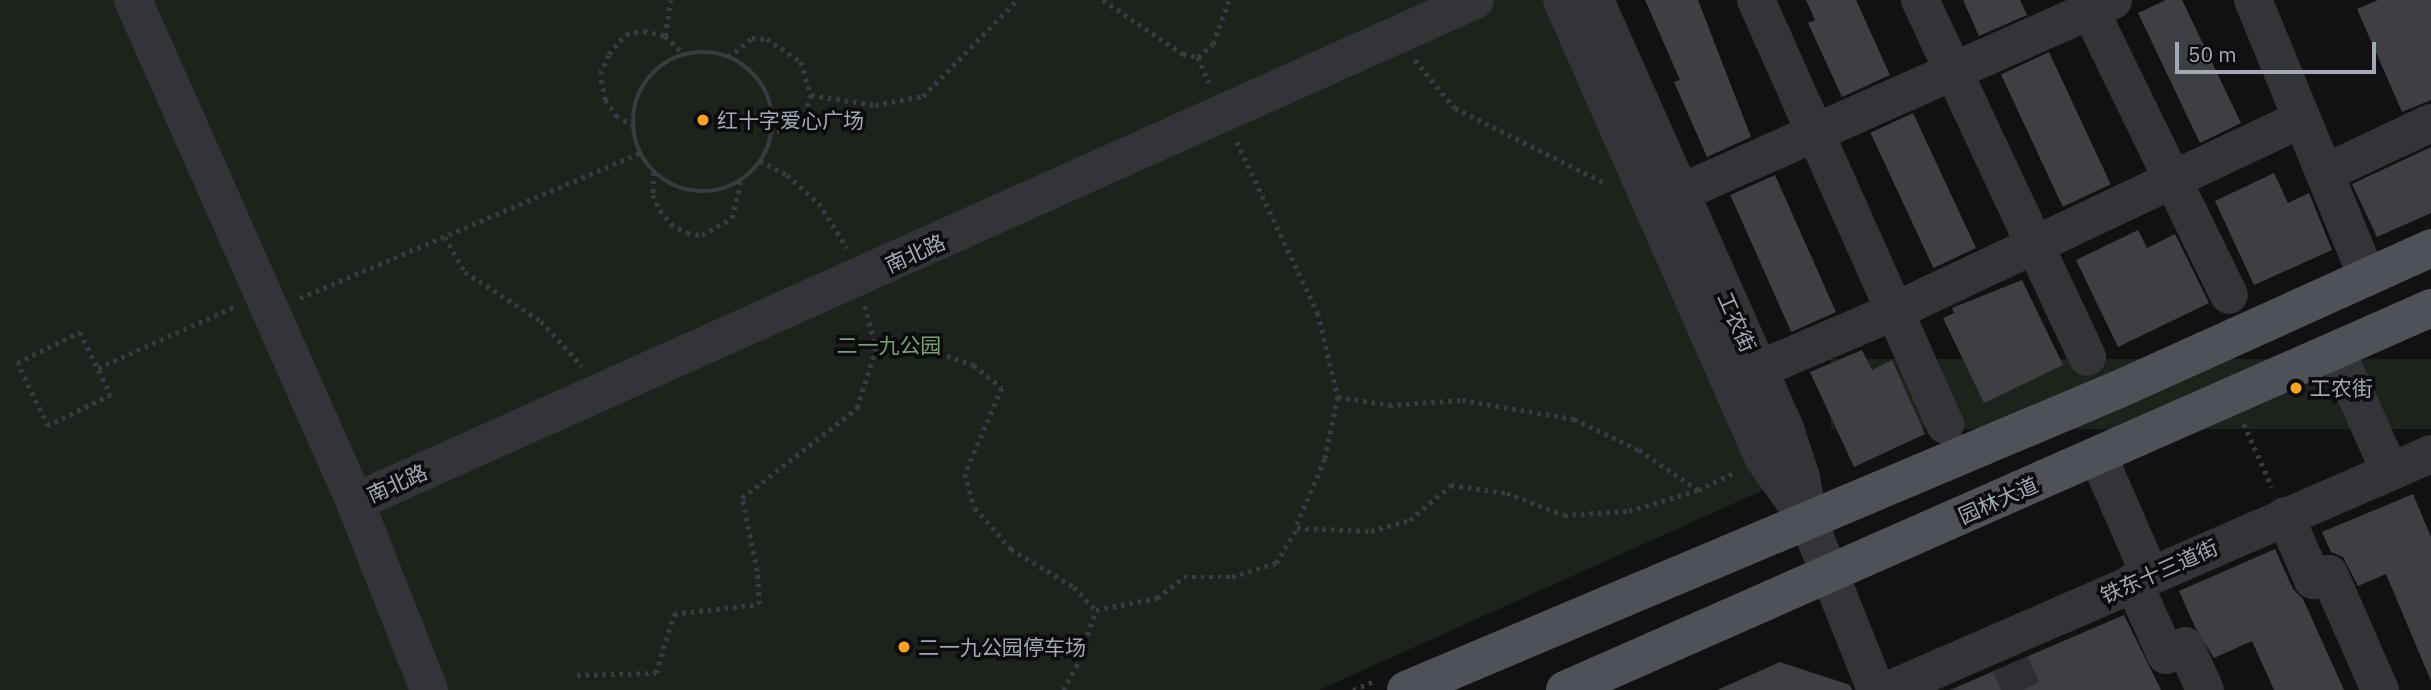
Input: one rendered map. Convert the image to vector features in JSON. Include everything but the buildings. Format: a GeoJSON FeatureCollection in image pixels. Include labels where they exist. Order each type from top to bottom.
{"type":"FeatureCollection","features":[{"type":"Feature","properties":{"kind":"main road"},"geometry":{"type":"LineString","coordinates":[[1406,690],[2117,390],[2431,248]]}},
{"type":"Feature","properties":{"kind":"main road","name":"园林大道"},"geometry":{"type":"LineString","coordinates":[[1565,690],[2431,308]]}},
{"type":"Feature","properties":{"kind":"street"},"geometry":{"type":"LineString","coordinates":[[133,0],[355,502],[429,690]]}},
{"type":"Feature","properties":{"kind":"street","name":"南北路"},"geometry":{"type":"LineString","coordinates":[[355,502],[1475,0]]}},
{"type":"Feature","properties":{"kind":"street"},"geometry":{"type":"LineString","coordinates":[[1562,0],[1667,199],[1763,458],[1808,520],[1807,567],[1783,594]]}},
{"type":"Feature","properties":{"kind":"street","name":"工农街"},"geometry":{"type":"LineString","coordinates":[[1595,0],[1667,199],[1758,370],[1801,477],[1808,520],[1827,574],[1876,690]]}},
{"type":"Feature","properties":{"kind":"street"},"geometry":{"type":"LineString","coordinates":[[1756,0],[1945,425]]}},
{"type":"Feature","properties":{"kind":"street"},"geometry":{"type":"LineString","coordinates":[[1920,0],[2087,357]]}},
{"type":"Feature","properties":{"kind":"street"},"geometry":{"type":"LineString","coordinates":[[2253,0],[2367,277]]}},
{"type":"Feature","properties":{"kind":"street"},"geometry":{"type":"LineString","coordinates":[[1667,199],[1816,135],[2096,4],[2171,179],[2229,295]]}},
{"type":"Feature","properties":{"kind":"street"},"geometry":{"type":"LineString","coordinates":[[1758,370],[1895,311],[2301,119]]}},
{"type":"Feature","properties":{"kind":"street"},"geometry":{"type":"LineString","coordinates":[[2325,173],[2431,123]]}},
{"type":"Feature","properties":{"kind":"street"},"geometry":{"type":"LineString","coordinates":[[2336,350],[2417,469]]}},
{"type":"Feature","properties":{"kind":"street"},"geometry":{"type":"LineString","coordinates":[[2098,456],[2166,655],[2185,646],[2205,690]]}},
{"type":"Feature","properties":{"kind":"street","name":"铁东十三道街"},"geometry":{"type":"LineString","coordinates":[[1889,690],[2005,653],[2141,578],[2285,516],[2417,469]]}},
{"type":"Feature","properties":{"kind":"street"},"geometry":{"type":"LineString","coordinates":[[2285,516],[2313,580],[2329,574],[2380,690]]}},
{"type":"Feature","properties":{"kind":"path"},"geometry":{"type":"LineString","coordinates":[[665,36],[671,0]]}},
{"type":"Feature","properties":{"kind":"path"},"geometry":{"type":"LineString","coordinates":[[811,95],[875,105],[923,96],[1017,0]]}},
{"type":"Feature","properties":{"kind":"path"},"geometry":{"type":"LineString","coordinates":[[1103,0],[1183,54],[1198,57],[1213,44],[1229,0]]}},
{"type":"Feature","properties":{"kind":"path"},"geometry":{"type":"LineString","coordinates":[[634,126],[617,117],[606,100],[600,74],[626,34],[665,36],[685,55]]}},
{"type":"Feature","properties":{"kind":"path"},"geometry":{"type":"LineString","coordinates":[[1396,36],[1455,108],[1545,156],[1667,199]]}},
{"type":"Feature","properties":{"kind":"path"},"geometry":{"type":"LineString","coordinates":[[728,57],[752,38],[767,39],[801,62],[811,95],[805,114],[789,129],[772,133]]}},
{"type":"Feature","properties":{"kind":"path"},"geometry":{"type":"LineString","coordinates":[[700,51],[728,57],[760,80],[771,101],[772,133],[760,161],[740,182],[718,190],[695,191],[674,185],[654,172],[640,153],[634,126],[643,86],[657,69],[685,55],[700,51]]}},
{"type":"Feature","properties":{"kind":"path"},"geometry":{"type":"LineString","coordinates":[[1223,115],[1318,313],[1338,397],[1325,459],[1289,542]]}},
{"type":"Feature","properties":{"kind":"path"},"geometry":{"type":"LineString","coordinates":[[98,368],[266,302],[445,237],[640,153]]}},
{"type":"Feature","properties":{"kind":"path"},"geometry":{"type":"LineString","coordinates":[[577,675],[656,673],[674,614],[759,604],[757,571],[742,498],[857,408],[876,347],[858,278],[846,245],[819,203],[788,175],[760,161]]}},
{"type":"Feature","properties":{"kind":"path"},"geometry":{"type":"LineString","coordinates":[[654,172],[653,195],[660,211],[671,224],[687,233],[702,235],[732,218],[740,182]]}},
{"type":"Feature","properties":{"kind":"path"},"geometry":{"type":"LineString","coordinates":[[445,237],[465,272],[541,321],[582,365],[590,396]]}},
{"type":"Feature","properties":{"kind":"path"},"geometry":{"type":"LineString","coordinates":[[80,332],[98,368],[111,395],[48,426],[17,363],[80,332]]}},
{"type":"Feature","properties":{"kind":"path"},"geometry":{"type":"LineString","coordinates":[[876,347],[939,353],[974,365],[1002,388],[965,474],[975,509],[1011,549],[1074,587],[1096,610]]}},
{"type":"Feature","properties":{"kind":"path"},"geometry":{"type":"LineString","coordinates":[[2232,396],[2285,516]]}},
{"type":"Feature","properties":{"kind":"path"},"geometry":{"type":"LineString","coordinates":[[1338,397],[1389,405],[1462,400],[1574,419],[1639,450],[1698,490]]}},
{"type":"Feature","properties":{"kind":"path"},"geometry":{"type":"LineString","coordinates":[[1096,610],[1157,598],[1184,577],[1232,577],[1276,563],[1297,528],[1371,531],[1410,520],[1451,485],[1507,493],[1563,515],[1629,511],[1698,490],[1763,458]]}},
{"type":"Feature","properties":{"kind":"path"},"geometry":{"type":"LineString","coordinates":[[1063,690],[1076,667],[1096,610]]}},
{"type":"Feature","properties":{"kind":"green space","name":"二一九公园"},"geometry":{"type":"Polygon","coordinates":[[[0,0],[1587,0],[1768,488],[1319,690],[0,690],[0,0]]]}},
{"type":"Feature","properties":{"kind":"green space"},"geometry":{"type":"Polygon","coordinates":[[[1831,359],[2431,359],[2431,429],[1831,429],[1831,359]]]}},
{"type":"Feature","properties":{"kind":"tunnel"},"geometry":{"type":"LineString","coordinates":[[2010,664],[2022,690]]}},
{"type":"Feature","properties":{"kind":"place","name":"红十字爱心广场"},"geometry":{"type":"Point","coordinates":[703,120]}},
{"type":"Feature","properties":{"kind":"place","name":"工农街"},"geometry":{"type":"Point","coordinates":[2296,388]}},
{"type":"Feature","properties":{"kind":"place","name":"二一九公园停车场"},"geometry":{"type":"Point","coordinates":[904,647]}}]}
